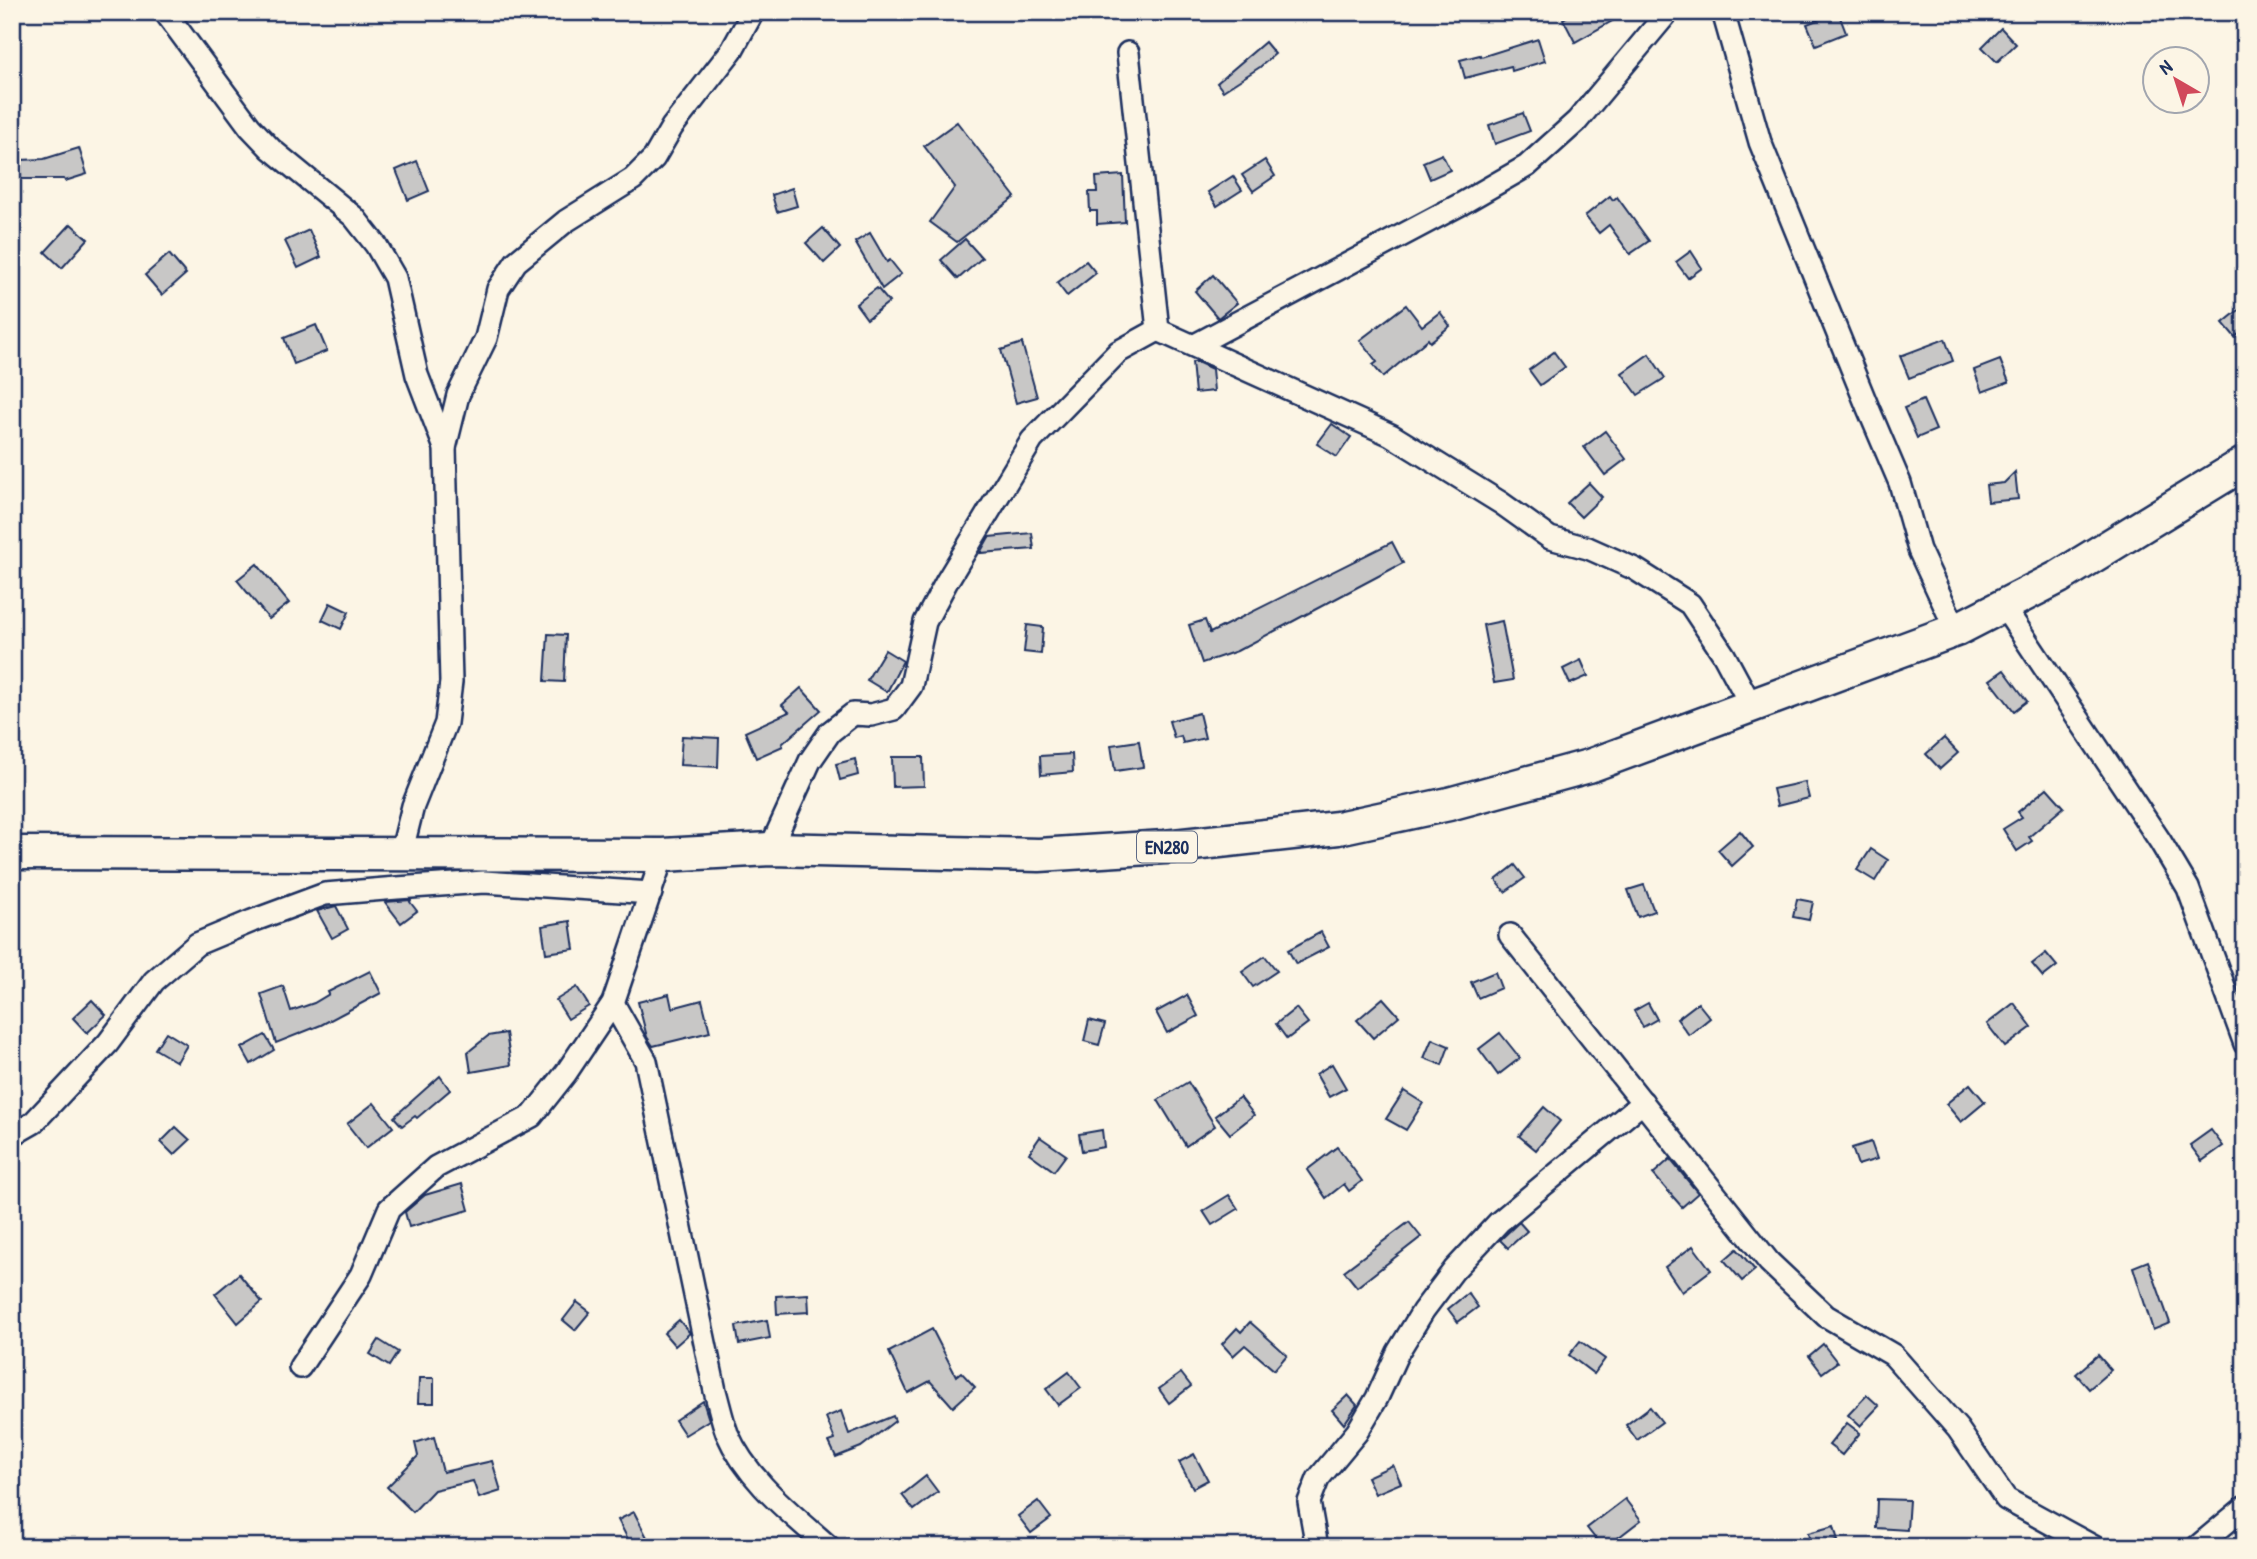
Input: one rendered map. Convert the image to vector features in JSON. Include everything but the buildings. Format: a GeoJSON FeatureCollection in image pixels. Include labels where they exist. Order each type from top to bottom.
{"type":"FeatureCollection","features":[{"type":"Feature","properties":{"kind":"main road","name":"EN280"},"geometry":{"type":"LineString","coordinates":[[12,853],[663,855],[770,849],[1038,855],[1165,847],[1338,828],[1449,804],[1589,766],[1956,630],[2070,571],[2245,463]]}},
{"type":"Feature","properties":{"kind":"street"},"geometry":{"type":"LineString","coordinates":[[164,12],[250,127],[271,149],[354,217],[376,245],[395,278],[418,375],[445,448]]}},
{"type":"Feature","properties":{"kind":"street"},"geometry":{"type":"LineString","coordinates":[[401,854],[413,806],[446,723],[451,682],[445,448],[458,395],[486,338],[498,289],[516,262],[566,221],[633,180],[654,158],[672,127],[732,50],[753,12]]}},
{"type":"Feature","properties":{"kind":"street"},"geometry":{"type":"LineString","coordinates":[[1195,345],[1461,204],[1527,166],[1577,121],[1668,12]]}},
{"type":"Feature","properties":{"kind":"street"},"geometry":{"type":"LineString","coordinates":[[1723,12],[1760,142],[1900,483],[1919,550],[1956,630]]}},
{"type":"Feature","properties":{"kind":"street"},"geometry":{"type":"LineString","coordinates":[[1128,53],[1158,330]]}},
{"type":"Feature","properties":{"kind":"street"},"geometry":{"type":"LineString","coordinates":[[1158,330],[1391,435],[1501,503],[1550,538],[1588,548],[1635,569],[1690,604],[1724,655],[1752,707]]}},
{"type":"Feature","properties":{"kind":"street"},"geometry":{"type":"LineString","coordinates":[[770,849],[810,761],[830,732],[852,714],[872,715],[894,709],[911,686],[925,622],[1032,440],[1118,352],[1158,330]]}},
{"type":"Feature","properties":{"kind":"street"},"geometry":{"type":"LineString","coordinates":[[2004,607],[2160,841],[2188,888],[2245,1044]]}},
{"type":"Feature","properties":{"kind":"street"},"geometry":{"type":"LineString","coordinates":[[300,1367],[361,1275],[389,1209],[436,1167],[532,1116],[566,1073],[613,1003],[663,855]]}},
{"type":"Feature","properties":{"kind":"street"},"geometry":{"type":"LineString","coordinates":[[12,1135],[33,1123],[108,1043],[154,981],[197,944],[252,921],[325,894],[447,884],[484,882],[651,893]]}},
{"type":"Feature","properties":{"kind":"street"},"geometry":{"type":"LineString","coordinates":[[1510,934],[1769,1262],[1826,1316],[1894,1356],[1958,1429],[2006,1499],[2094,1547]]}},
{"type":"Feature","properties":{"kind":"street"},"geometry":{"type":"LineString","coordinates":[[613,1003],[646,1061],[715,1391],[727,1434],[745,1464],[767,1489],[829,1547]]}},
{"type":"Feature","properties":{"kind":"street"},"geometry":{"type":"LineString","coordinates":[[1317,1547],[1309,1502],[1318,1479],[1357,1432],[1377,1398],[1398,1352],[1430,1301],[1454,1270],[1499,1222],[1643,1102]]}},
{"type":"Feature","properties":{"kind":"street"},"geometry":{"type":"LineString","coordinates":[[2197,1547],[2245,1507]]}}]}
